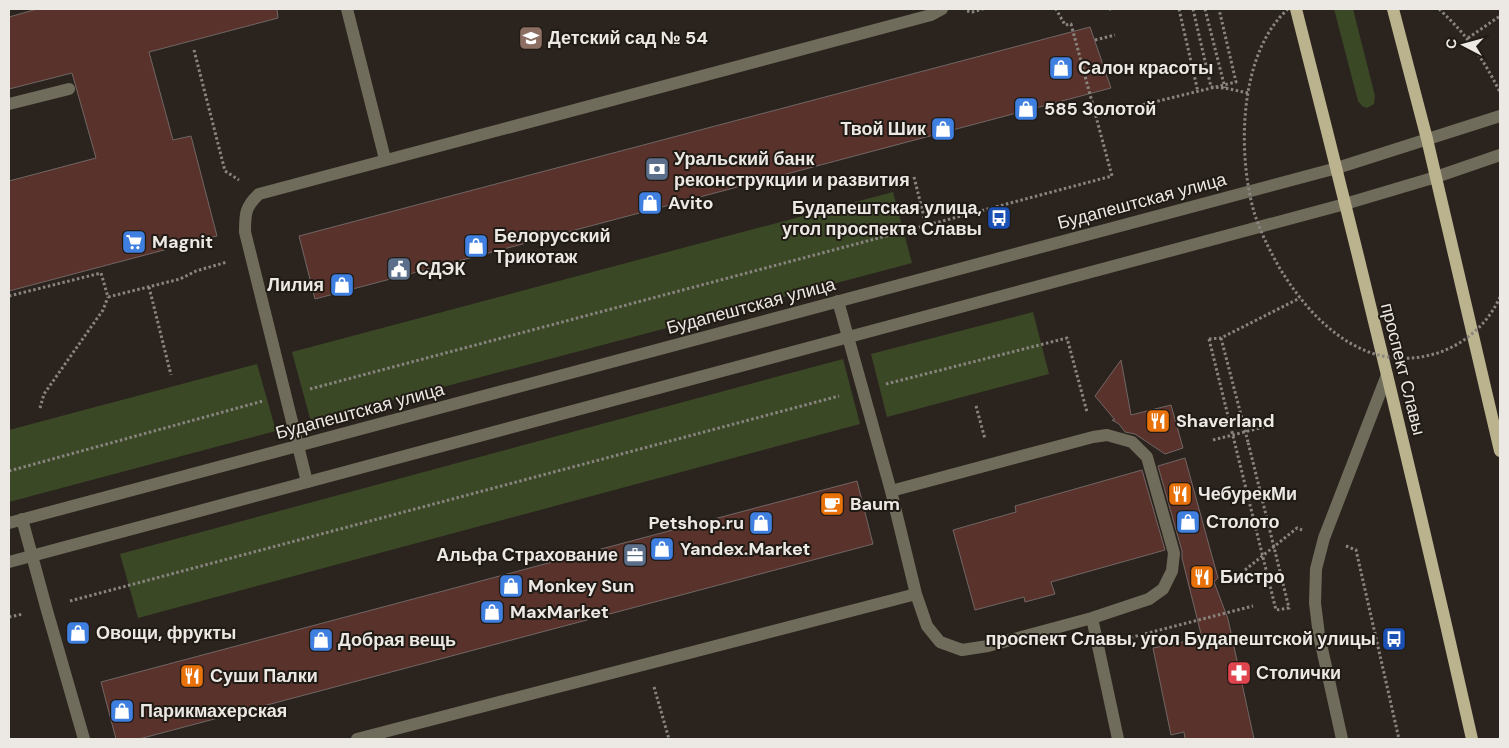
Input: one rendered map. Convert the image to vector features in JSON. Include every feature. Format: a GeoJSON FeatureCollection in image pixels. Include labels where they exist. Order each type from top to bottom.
{"type":"FeatureCollection","features":[{"type":"Feature","properties":{"kind":"main road","name":"проспект Славы"},"geometry":{"type":"LineString","coordinates":[[1296,9],[1387,375],[1472,739]]}},
{"type":"Feature","properties":{"kind":"main road"},"geometry":{"type":"LineString","coordinates":[[1393,9],[1427,139],[1500,451]]}},
{"type":"Feature","properties":{"kind":"street"},"geometry":{"type":"LineString","coordinates":[[347,9],[385,159]]}},
{"type":"Feature","properties":{"kind":"street"},"geometry":{"type":"LineString","coordinates":[[307,482],[250,255],[246,232],[245,216],[248,204],[259,194],[931,15],[942,9]]}},
{"type":"Feature","properties":{"kind":"street"},"geometry":{"type":"LineString","coordinates":[[9,104],[69,89]]}},
{"type":"Feature","properties":{"kind":"street","name":"Будапештская улица"},"geometry":{"type":"LineString","coordinates":[[9,523],[1337,168],[1500,116]]}},
{"type":"Feature","properties":{"kind":"street"},"geometry":{"type":"LineString","coordinates":[[9,562],[1345,204],[1436,177],[1500,155]]}},
{"type":"Feature","properties":{"kind":"street"},"geometry":{"type":"LineString","coordinates":[[838,301],[891,491],[916,594],[927,626],[940,642],[962,650],[988,646],[1092,618],[1149,599],[1163,589],[1172,571],[1174,553],[1147,456],[1132,442],[1107,436],[1093,437],[891,491]]}},
{"type":"Feature","properties":{"kind":"street"},"geometry":{"type":"LineString","coordinates":[[1342,739],[1315,603],[1316,569],[1324,538],[1387,375]]}},
{"type":"Feature","properties":{"kind":"street"},"geometry":{"type":"LineString","coordinates":[[22,519],[84,739]]}},
{"type":"Feature","properties":{"kind":"street"},"geometry":{"type":"LineString","coordinates":[[357,739],[916,594]]}},
{"type":"Feature","properties":{"kind":"street"},"geometry":{"type":"LineString","coordinates":[[1092,618],[1118,739]]}},
{"type":"Feature","properties":{"kind":"path"},"geometry":{"type":"LineString","coordinates":[[965,10],[972,12],[983,9]]}},
{"type":"Feature","properties":{"kind":"path"},"geometry":{"type":"LineString","coordinates":[[303,391],[1112,176],[1079,44],[1071,24],[1065,24],[1056,9]]}},
{"type":"Feature","properties":{"kind":"path"},"geometry":{"type":"LineString","coordinates":[[1179,9],[1198,92]]}},
{"type":"Feature","properties":{"kind":"path"},"geometry":{"type":"LineString","coordinates":[[1193,9],[1211,87],[1248,93]]}},
{"type":"Feature","properties":{"kind":"path"},"geometry":{"type":"LineString","coordinates":[[1206,9],[1225,88]]}},
{"type":"Feature","properties":{"kind":"path"},"geometry":{"type":"LineString","coordinates":[[1138,106],[1236,82],[1219,9]]}},
{"type":"Feature","properties":{"kind":"path"},"geometry":{"type":"LineString","coordinates":[[1288,9],[1269,31],[1260,50],[1248,93],[1244,159],[1254,212],[1262,235],[1300,298],[1333,332],[1354,346],[1382,356],[1410,358],[1442,352],[1459,344],[1487,319],[1500,296]]}},
{"type":"Feature","properties":{"kind":"path"},"geometry":{"type":"LineString","coordinates":[[1439,9],[1468,38],[1487,66],[1500,92]]}},
{"type":"Feature","properties":{"kind":"path"},"geometry":{"type":"LineString","coordinates":[[1468,38],[1500,16]]}},
{"type":"Feature","properties":{"kind":"path"},"geometry":{"type":"LineString","coordinates":[[1095,40],[1115,35]]}},
{"type":"Feature","properties":{"kind":"path"},"geometry":{"type":"LineString","coordinates":[[194,50],[225,171],[259,194]]}},
{"type":"Feature","properties":{"kind":"path"},"geometry":{"type":"LineString","coordinates":[[914,177],[926,225]]}},
{"type":"Feature","properties":{"kind":"path"},"geometry":{"type":"LineString","coordinates":[[108,297],[180,279],[196,270],[250,255]]}},
{"type":"Feature","properties":{"kind":"path"},"geometry":{"type":"LineString","coordinates":[[9,296],[101,273],[108,297],[103,310],[44,394],[40,408]]}},
{"type":"Feature","properties":{"kind":"path"},"geometry":{"type":"LineString","coordinates":[[149,287],[171,374]]}},
{"type":"Feature","properties":{"kind":"path"},"geometry":{"type":"LineString","coordinates":[[1221,338],[1289,608],[1276,610],[1209,340],[1221,338],[1300,298]]}},
{"type":"Feature","properties":{"kind":"path"},"geometry":{"type":"LineString","coordinates":[[879,386],[1067,338],[1093,437]]}},
{"type":"Feature","properties":{"kind":"path"},"geometry":{"type":"LineString","coordinates":[[129,585],[843,396]]}},
{"type":"Feature","properties":{"kind":"path"},"geometry":{"type":"LineString","coordinates":[[9,471],[267,400]]}},
{"type":"Feature","properties":{"kind":"path"},"geometry":{"type":"LineString","coordinates":[[976,406],[992,464]]}},
{"type":"Feature","properties":{"kind":"path"},"geometry":{"type":"LineString","coordinates":[[1213,440],[1272,425]]}},
{"type":"Feature","properties":{"kind":"path"},"geometry":{"type":"LineString","coordinates":[[1245,570],[1297,528]]}},
{"type":"Feature","properties":{"kind":"path"},"geometry":{"type":"LineString","coordinates":[[1343,545],[1356,550],[1399,739]]}},
{"type":"Feature","properties":{"kind":"path"},"geometry":{"type":"LineString","coordinates":[[1098,646],[1254,606]]}},
{"type":"Feature","properties":{"kind":"path"},"geometry":{"type":"LineString","coordinates":[[652,678],[669,739]]}},
{"type":"Feature","properties":{"kind":"green space"},"geometry":{"type":"Polygon","coordinates":[[[1334,9],[1353,9],[1375,96],[1374,104],[1367,108],[1358,101],[1334,9]]]}},
{"type":"Feature","properties":{"kind":"green space"},"geometry":{"type":"Polygon","coordinates":[[[893,192],[912,263],[311,422],[292,352],[893,192]]]}},
{"type":"Feature","properties":{"kind":"green space"},"geometry":{"type":"Polygon","coordinates":[[[1033,312],[1049,374],[887,417],[871,354],[1033,312]]]}},
{"type":"Feature","properties":{"kind":"green space"},"geometry":{"type":"Polygon","coordinates":[[[843,359],[860,424],[138,618],[120,554],[843,359]]]}},
{"type":"Feature","properties":{"kind":"green space"},"geometry":{"type":"Polygon","coordinates":[[[257,364],[276,431],[9,502],[9,430],[257,364]]]}},
{"type":"Feature","properties":{"kind":"building"},"geometry":{"type":"Polygon","coordinates":[[[37,9],[277,9],[278,18],[149,52],[173,140],[191,136],[217,236],[9,291],[9,181],[96,158],[72,73],[9,89],[9,17],[37,9]]]}},
{"type":"Feature","properties":{"kind":"building"},"geometry":{"type":"Polygon","coordinates":[[[1090,27],[1111,88],[315,299],[299,236],[1090,27]]]}},
{"type":"Feature","properties":{"kind":"building"},"geometry":{"type":"Polygon","coordinates":[[[1121,360],[1131,415],[1171,405],[1183,448],[1165,454],[1135,434],[1125,432],[1119,424],[1112,420],[1115,420],[1095,396],[1121,360]]]}},
{"type":"Feature","properties":{"kind":"building"},"geometry":{"type":"Polygon","coordinates":[[[1185,458],[1218,578],[1214,582],[1228,619],[1254,739],[1185,739],[1184,732],[1171,735],[1153,648],[1202,638],[1182,558],[1182,551],[1158,466],[1185,458]]]}},
{"type":"Feature","properties":{"kind":"building"},"geometry":{"type":"Polygon","coordinates":[[[1142,470],[1165,550],[1051,582],[1055,594],[1025,602],[1024,597],[975,610],[953,530],[1016,512],[1015,506],[1142,470]]]}},
{"type":"Feature","properties":{"kind":"building"},"geometry":{"type":"Polygon","coordinates":[[[857,481],[873,544],[139,739],[116,739],[101,682],[857,481]]]}},
{"type":"Feature","properties":{"kind":"place","name":"Детский сад № 54"},"geometry":{"type":"Point","coordinates":[531,38]}},
{"type":"Feature","properties":{"kind":"place","name":"Салон красоты"},"geometry":{"type":"Point","coordinates":[1061,68]}},
{"type":"Feature","properties":{"kind":"place","name":"585 Золотой"},"geometry":{"type":"Point","coordinates":[1026,109]}},
{"type":"Feature","properties":{"kind":"place","name":"Твой Шик"},"geometry":{"type":"Point","coordinates":[943,129]}},
{"type":"Feature","properties":{"kind":"place","name":"Уральский банк реконструкции и развития"},"geometry":{"type":"Point","coordinates":[657,169]}},
{"type":"Feature","properties":{"kind":"place","name":"Avito"},"geometry":{"type":"Point","coordinates":[650,203]}},
{"type":"Feature","properties":{"kind":"place","name":"Будапештская улица, угол проспекта Славы"},"geometry":{"type":"Point","coordinates":[999,218]}},
{"type":"Feature","properties":{"kind":"place","name":"Magnit"},"geometry":{"type":"Point","coordinates":[134,242]}},
{"type":"Feature","properties":{"kind":"place","name":"Белорусский Трикотаж"},"geometry":{"type":"Point","coordinates":[476,246]}},
{"type":"Feature","properties":{"kind":"place","name":"СДЭК"},"geometry":{"type":"Point","coordinates":[399,269]}},
{"type":"Feature","properties":{"kind":"place","name":"Лилия"},"geometry":{"type":"Point","coordinates":[342,285]}},
{"type":"Feature","properties":{"kind":"place","name":"Shaverland"},"geometry":{"type":"Point","coordinates":[1158,421]}},
{"type":"Feature","properties":{"kind":"place","name":"ЧебурекМи"},"geometry":{"type":"Point","coordinates":[1180,494]}},
{"type":"Feature","properties":{"kind":"place","name":"Baum"},"geometry":{"type":"Point","coordinates":[832,504]}},
{"type":"Feature","properties":{"kind":"place","name":"Столото"},"geometry":{"type":"Point","coordinates":[1188,522]}},
{"type":"Feature","properties":{"kind":"place","name":"Petshop.ru"},"geometry":{"type":"Point","coordinates":[761,523]}},
{"type":"Feature","properties":{"kind":"place","name":"Yandex.Market"},"geometry":{"type":"Point","coordinates":[662,549]}},
{"type":"Feature","properties":{"kind":"place","name":"Альфа Страхование"},"geometry":{"type":"Point","coordinates":[635,555]}},
{"type":"Feature","properties":{"kind":"place","name":"Бистро"},"geometry":{"type":"Point","coordinates":[1202,577]}},
{"type":"Feature","properties":{"kind":"place","name":"Monkey Sun"},"geometry":{"type":"Point","coordinates":[511,586]}},
{"type":"Feature","properties":{"kind":"place","name":"MaxMarket"},"geometry":{"type":"Point","coordinates":[492,612]}},
{"type":"Feature","properties":{"kind":"place","name":"Овощи, фрукты"},"geometry":{"type":"Point","coordinates":[78,633]}},
{"type":"Feature","properties":{"kind":"place","name":"проспект Славы, угол Будапештской улицы"},"geometry":{"type":"Point","coordinates":[1394,639]}},
{"type":"Feature","properties":{"kind":"place","name":"Добрая вещь"},"geometry":{"type":"Point","coordinates":[321,640]}},
{"type":"Feature","properties":{"kind":"place","name":"Столички"},"geometry":{"type":"Point","coordinates":[1239,673]}},
{"type":"Feature","properties":{"kind":"place","name":"Суши Палки"},"geometry":{"type":"Point","coordinates":[192,676]}},
{"type":"Feature","properties":{"kind":"place","name":"Парикмахерская"},"geometry":{"type":"Point","coordinates":[122,711]}}]}
